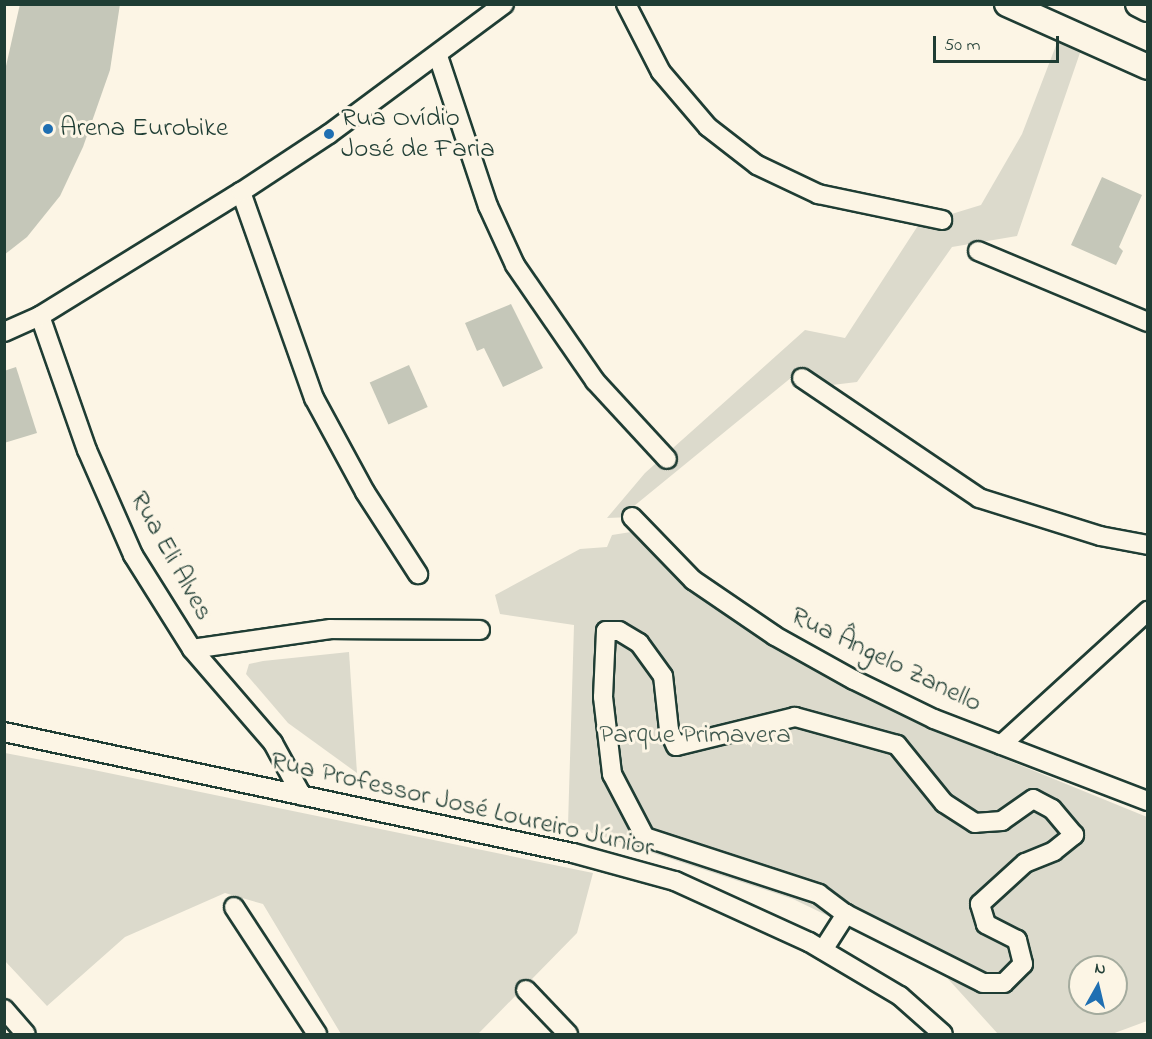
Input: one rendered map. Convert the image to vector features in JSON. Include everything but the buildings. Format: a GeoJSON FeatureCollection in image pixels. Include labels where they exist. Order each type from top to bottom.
{"type":"FeatureCollection","features":[{"type":"Feature","properties":{"kind":"main road"},"geometry":{"type":"LineString","coordinates":[[1007,4],[1148,67]]}},
{"type":"Feature","properties":{"kind":"main road"},"geometry":{"type":"LineString","coordinates":[[1137,4],[1148,9]]}},
{"type":"Feature","properties":{"kind":"street"},"geometry":{"type":"LineString","coordinates":[[4,332],[40,316],[241,192],[438,56],[504,4]]}},
{"type":"Feature","properties":{"kind":"street"},"geometry":{"type":"LineString","coordinates":[[626,4],[661,72],[708,127],[757,165],[818,194],[942,220]]}},
{"type":"Feature","properties":{"kind":"street"},"geometry":{"type":"LineString","coordinates":[[438,56],[488,206],[515,265],[595,381],[667,459]]}},
{"type":"Feature","properties":{"kind":"street"},"geometry":{"type":"LineString","coordinates":[[241,192],[314,398],[364,492],[418,574]]}},
{"type":"Feature","properties":{"kind":"street"},"geometry":{"type":"LineString","coordinates":[[978,251],[1148,322]]}},
{"type":"Feature","properties":{"kind":"street","name":"Rua Eli Alves"},"geometry":{"type":"LineString","coordinates":[[40,316],[87,450],[133,555],[192,649],[256,719],[302,796]]}},
{"type":"Feature","properties":{"kind":"street"},"geometry":{"type":"LineString","coordinates":[[802,378],[980,498],[1100,536],[1148,545]]}},
{"type":"Feature","properties":{"kind":"street","name":"Rua Ângelo Zanello"},"geometry":{"type":"LineString","coordinates":[[632,517],[693,580],[775,636],[934,719],[1148,801]]}},
{"type":"Feature","properties":{"kind":"street"},"geometry":{"type":"LineString","coordinates":[[1001,745],[1148,611]]}},
{"type":"Feature","properties":{"kind":"street"},"geometry":{"type":"LineString","coordinates":[[192,649],[331,629],[480,630]]}},
{"type":"Feature","properties":{"kind":"street"},"geometry":{"type":"LineString","coordinates":[[606,631],[619,631],[639,643],[663,676],[669,730],[676,746],[795,717],[897,744],[944,803],[975,823],[1002,821],[1033,799],[1052,809],[1074,835],[1054,851],[1025,863],[980,904],[986,924],[1017,940],[1023,964],[1004,983],[983,983],[846,914],[819,894],[645,837],[612,774],[603,697],[606,631]]}},
{"type":"Feature","properties":{"kind":"street","name":"Rua Professor José Loureiro Júnior"},"geometry":{"type":"LineString","coordinates":[[4,732],[573,853],[675,881],[823,950],[900,996],[943,1035]]}},
{"type":"Feature","properties":{"kind":"street"},"geometry":{"type":"LineString","coordinates":[[234,907],[317,1035]]}},
{"type":"Feature","properties":{"kind":"street"},"geometry":{"type":"LineString","coordinates":[[823,950],[846,914]]}},
{"type":"Feature","properties":{"kind":"street"},"geometry":{"type":"LineString","coordinates":[[526,990],[568,1035]]}},
{"type":"Feature","properties":{"kind":"street"},"geometry":{"type":"LineString","coordinates":[[4,1009],[26,1035]]}},
{"type":"Feature","properties":{"kind":"green space"},"geometry":{"type":"Polygon","coordinates":[[[1060,35],[1082,47],[1017,236],[952,247],[857,382],[832,385],[803,368],[634,506],[632,517],[607,518],[645,473],[805,330],[845,338],[919,224],[981,205],[1022,134],[1060,35]]]}},
{"type":"Feature","properties":{"kind":"green space","name":"Parque Primavera"},"geometry":{"type":"Polygon","coordinates":[[[631,532],[678,581],[912,721],[1147,817],[1147,1021],[1112,1034],[998,1034],[940,970],[793,899],[568,825],[574,625],[500,614],[495,595],[580,549],[607,547],[612,535],[631,532]]]}},
{"type":"Feature","properties":{"kind":"green space"},"geometry":{"type":"Polygon","coordinates":[[[349,652],[357,773],[288,723],[246,674],[249,664],[263,661],[349,652]]]}},
{"type":"Feature","properties":{"kind":"green space"},"geometry":{"type":"Polygon","coordinates":[[[5,753],[593,873],[577,933],[478,1034],[341,1034],[263,904],[225,893],[125,937],[47,1006],[5,961],[5,753]]]}},
{"type":"Feature","properties":{"kind":"place","name":"Arena Eurobike"},"geometry":{"type":"Point","coordinates":[48,129]}},
{"type":"Feature","properties":{"kind":"place","name":"Rua Ovídio José de Faria"},"geometry":{"type":"Point","coordinates":[329,134]}}]}
